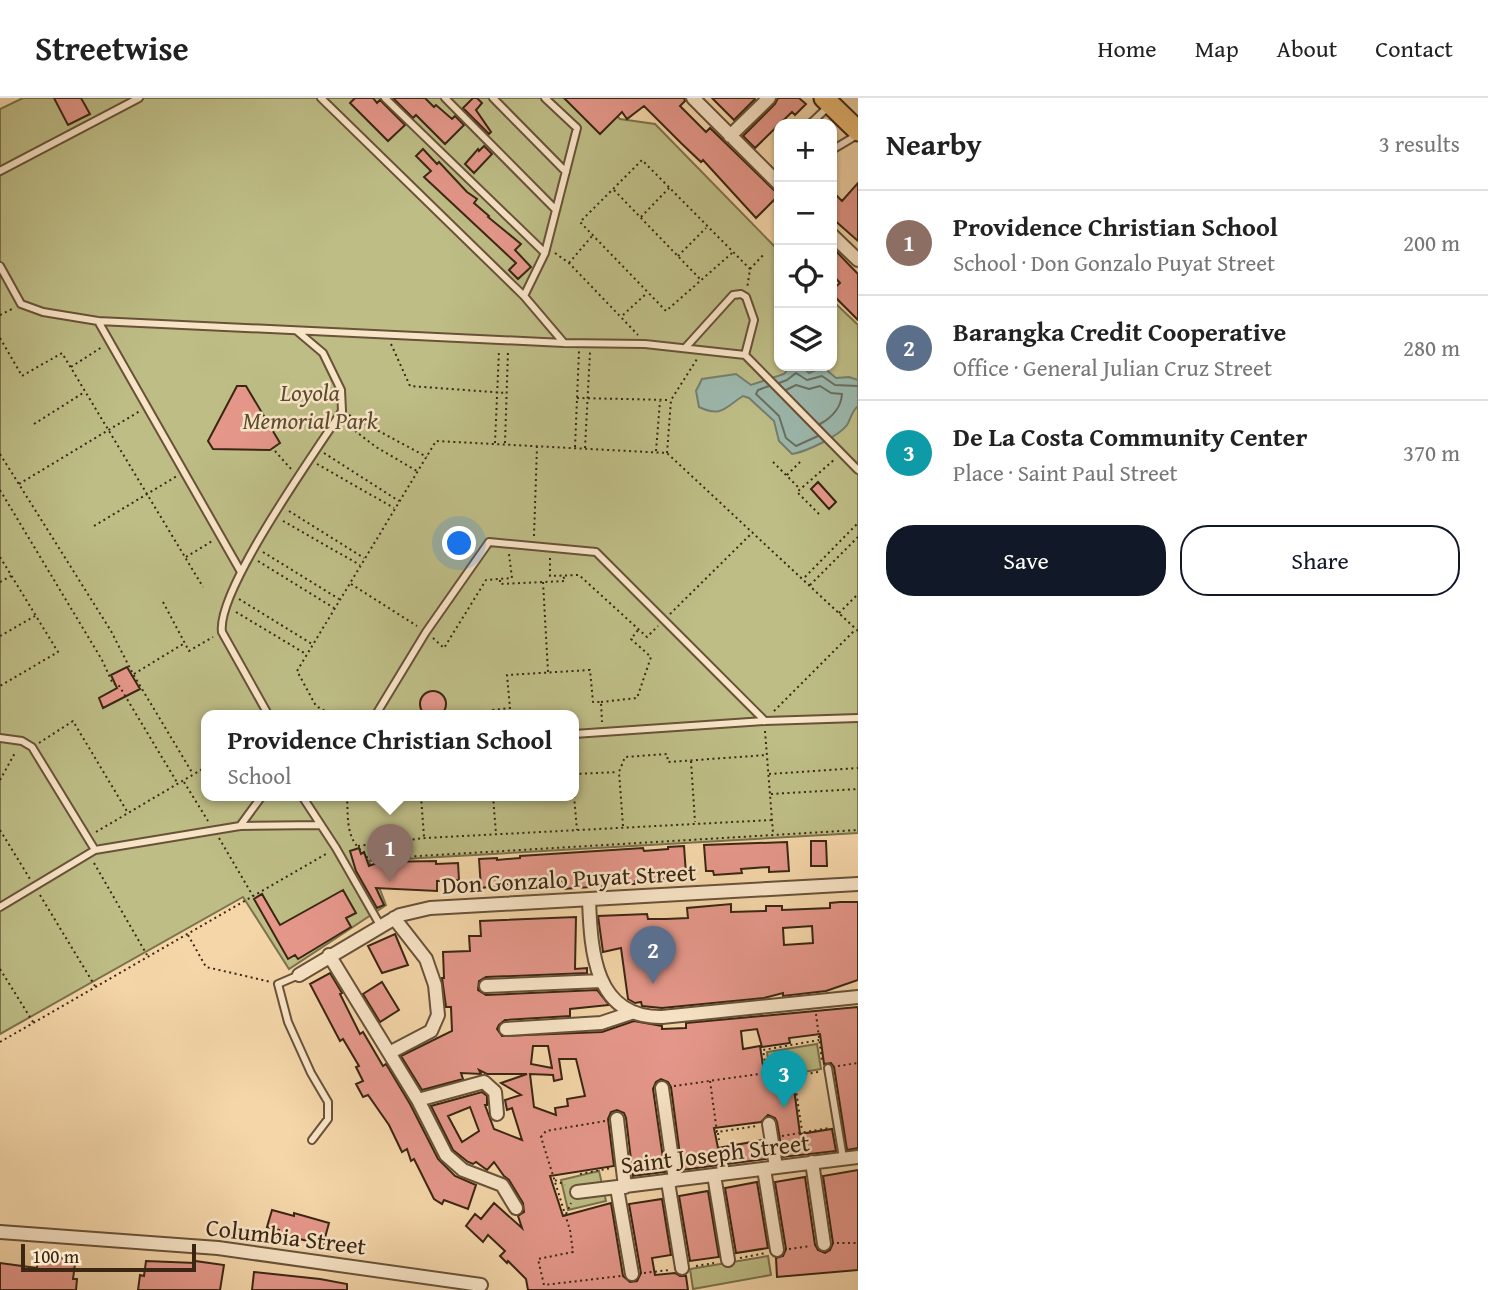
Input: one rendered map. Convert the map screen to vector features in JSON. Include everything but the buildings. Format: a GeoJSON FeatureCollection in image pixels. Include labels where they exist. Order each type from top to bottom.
{"type":"FeatureCollection","features":[{"type":"Feature","properties":{"kind":"main road"},"geometry":{"type":"LineString","coordinates":[[827,101],[858,133]]}},
{"type":"Feature","properties":{"kind":"street"},"geometry":{"type":"LineString","coordinates":[[693,98],[777,182]]}},
{"type":"Feature","properties":{"kind":"street"},"geometry":{"type":"LineString","coordinates":[[730,136],[769,98]]}},
{"type":"Feature","properties":{"kind":"street"},"geometry":{"type":"LineString","coordinates":[[837,240],[858,260]]}},
{"type":"Feature","properties":{"kind":"street","name":"Don Gonzalo Puyat Street"},"geometry":{"type":"LineString","coordinates":[[299,975],[380,925],[407,912],[453,906],[858,884]]}},
{"type":"Feature","properties":{"kind":"street"},"geometry":{"type":"LineString","coordinates":[[589,900],[593,957],[601,981],[615,1000],[640,1017],[858,998]]}},
{"type":"Feature","properties":{"kind":"street"},"geometry":{"type":"LineString","coordinates":[[389,1053],[431,1031],[438,1015],[435,985],[426,959],[394,918]]}},
{"type":"Feature","properties":{"kind":"street"},"geometry":{"type":"LineString","coordinates":[[329,956],[418,1100],[446,1155],[463,1170],[502,1185],[516,1208]]}},
{"type":"Feature","properties":{"kind":"street"},"geometry":{"type":"LineString","coordinates":[[486,986],[601,981]]}},
{"type":"Feature","properties":{"kind":"street"},"geometry":{"type":"LineString","coordinates":[[506,1029],[601,1023],[631,1013]]}},
{"type":"Feature","properties":{"kind":"street"},"geometry":{"type":"LineString","coordinates":[[418,1100],[484,1083],[495,1092],[497,1114]]}},
{"type":"Feature","properties":{"kind":"street"},"geometry":{"type":"LineString","coordinates":[[662,1088],[682,1268]]}},
{"type":"Feature","properties":{"kind":"street"},"geometry":{"type":"LineString","coordinates":[[617,1119],[621,1187],[632,1274]]}},
{"type":"Feature","properties":{"kind":"street"},"geometry":{"type":"LineString","coordinates":[[770,1131],[770,1168],[777,1250]]}},
{"type":"Feature","properties":{"kind":"street","name":"Saint Joseph Street"},"geometry":{"type":"LineString","coordinates":[[577,1192],[858,1157]]}},
{"type":"Feature","properties":{"kind":"street"},"geometry":{"type":"LineString","coordinates":[[812,1163],[824,1244]]}},
{"type":"Feature","properties":{"kind":"street"},"geometry":{"type":"LineString","coordinates":[[714,1175],[728,1260]]}},
{"type":"Feature","properties":{"kind":"street","name":"Columbia Street"},"geometry":{"type":"LineString","coordinates":[[0,1232],[218,1248],[481,1285]]}},
{"type":"Feature","properties":{"kind":"lane"},"geometry":{"type":"LineString","coordinates":[[0,171],[139,98]]}},
{"type":"Feature","properties":{"kind":"lane"},"geometry":{"type":"LineString","coordinates":[[321,98],[524,296],[564,343]]}},
{"type":"Feature","properties":{"kind":"lane"},"geometry":{"type":"LineString","coordinates":[[385,98],[545,250]]}},
{"type":"Feature","properties":{"kind":"lane"},"geometry":{"type":"LineString","coordinates":[[445,98],[555,209]]}},
{"type":"Feature","properties":{"kind":"lane"},"geometry":{"type":"LineString","coordinates":[[493,98],[566,172]]}},
{"type":"Feature","properties":{"kind":"lane"},"geometry":{"type":"LineString","coordinates":[[524,296],[545,250],[577,128],[545,98]]}},
{"type":"Feature","properties":{"kind":"lane"},"geometry":{"type":"LineString","coordinates":[[814,119],[827,101]]}},
{"type":"Feature","properties":{"kind":"lane"},"geometry":{"type":"LineString","coordinates":[[837,147],[858,133]]}},
{"type":"Feature","properties":{"kind":"lane"},"geometry":{"type":"LineString","coordinates":[[0,266],[21,304],[43,312],[98,321],[564,343],[645,344],[745,355],[858,470]]}},
{"type":"Feature","properties":{"kind":"lane"},"geometry":{"type":"LineString","coordinates":[[686,347],[733,296],[741,294],[747,297],[754,320],[745,355]]}},
{"type":"Feature","properties":{"kind":"lane"},"geometry":{"type":"LineString","coordinates":[[98,321],[241,572]]}},
{"type":"Feature","properties":{"kind":"lane"},"geometry":{"type":"LineString","coordinates":[[266,710],[222,632],[221,623],[230,593],[250,555],[342,411],[341,390],[323,353],[297,331]]}},
{"type":"Feature","properties":{"kind":"lane"},"geometry":{"type":"LineString","coordinates":[[379,710],[426,632],[489,542],[596,552],[765,721]]}},
{"type":"Feature","properties":{"kind":"lane"},"geometry":{"type":"LineString","coordinates":[[579,734],[765,721],[858,718]]}},
{"type":"Feature","properties":{"kind":"lane"},"geometry":{"type":"LineString","coordinates":[[0,738],[22,741],[32,747],[88,837],[91,851]]}},
{"type":"Feature","properties":{"kind":"lane"},"geometry":{"type":"LineString","coordinates":[[240,826],[258,801]]}},
{"type":"Feature","properties":{"kind":"lane"},"geometry":{"type":"LineString","coordinates":[[305,801],[380,925]]}},
{"type":"Feature","properties":{"kind":"lane"},"geometry":{"type":"LineString","coordinates":[[0,907],[91,851],[240,826],[321,825]]}},
{"type":"Feature","properties":{"kind":"lane"},"geometry":{"type":"LineString","coordinates":[[299,975],[278,984],[288,1022],[311,1073],[328,1102],[328,1119],[312,1140]]}},
{"type":"Feature","properties":{"kind":"lane"},"geometry":{"type":"LineString","coordinates":[[828,1069],[843,1158]]}},
{"type":"Feature","properties":{"kind":"path"},"geometry":{"type":"LineString","coordinates":[[732,253],[666,311],[580,222],[642,160],[750,270]]}},
{"type":"Feature","properties":{"kind":"path"},"geometry":{"type":"LineString","coordinates":[[640,218],[669,188]]}},
{"type":"Feature","properties":{"kind":"path"},"geometry":{"type":"LineString","coordinates":[[613,189],[701,280]]}},
{"type":"Feature","properties":{"kind":"path"},"geometry":{"type":"LineString","coordinates":[[677,256],[707,227]]}},
{"type":"Feature","properties":{"kind":"path"},"geometry":{"type":"LineString","coordinates":[[569,263],[593,236]]}},
{"type":"Feature","properties":{"kind":"path"},"geometry":{"type":"LineString","coordinates":[[545,250],[569,263],[622,316],[645,344]]}},
{"type":"Feature","properties":{"kind":"path"},"geometry":{"type":"LineString","coordinates":[[747,297],[750,270],[765,253]]}},
{"type":"Feature","properties":{"kind":"path"},"geometry":{"type":"LineString","coordinates":[[622,316],[648,292]]}},
{"type":"Feature","properties":{"kind":"path"},"geometry":{"type":"LineString","coordinates":[[0,315],[21,304]]}},
{"type":"Feature","properties":{"kind":"path"},"geometry":{"type":"LineString","coordinates":[[387,334],[410,386],[506,393]]}},
{"type":"Feature","properties":{"kind":"path"},"geometry":{"type":"LineString","coordinates":[[0,338],[22,376],[62,353],[203,587]]}},
{"type":"Feature","properties":{"kind":"path"},"geometry":{"type":"LineString","coordinates":[[495,444],[499,339]]}},
{"type":"Feature","properties":{"kind":"path"},"geometry":{"type":"LineString","coordinates":[[505,444],[509,339]]}},
{"type":"Feature","properties":{"kind":"path"},"geometry":{"type":"LineString","coordinates":[[71,367],[110,342]]}},
{"type":"Feature","properties":{"kind":"path"},"geometry":{"type":"LineString","coordinates":[[575,448],[580,343]]}},
{"type":"Feature","properties":{"kind":"path"},"geometry":{"type":"LineString","coordinates":[[585,449],[590,344]]}},
{"type":"Feature","properties":{"kind":"path"},"geometry":{"type":"LineString","coordinates":[[667,453],[671,400],[703,349]]}},
{"type":"Feature","properties":{"kind":"path"},"geometry":{"type":"LineString","coordinates":[[34,424],[85,391]]}},
{"type":"Feature","properties":{"kind":"path"},"geometry":{"type":"LineString","coordinates":[[577,398],[671,400]]}},
{"type":"Feature","properties":{"kind":"path"},"geometry":{"type":"LineString","coordinates":[[656,452],[660,400]]}},
{"type":"Feature","properties":{"kind":"path"},"geometry":{"type":"LineString","coordinates":[[18,485],[147,407]]}},
{"type":"Feature","properties":{"kind":"path"},"geometry":{"type":"LineString","coordinates":[[342,411],[426,457]]}},
{"type":"Feature","properties":{"kind":"path"},"geometry":{"type":"LineString","coordinates":[[337,418],[376,447],[418,471]]}},
{"type":"Feature","properties":{"kind":"path"},"geometry":{"type":"LineString","coordinates":[[323,710],[316,706],[297,671],[436,441],[667,453],[754,532],[856,631],[765,721],[773,835]]}},
{"type":"Feature","properties":{"kind":"path"},"geometry":{"type":"LineString","coordinates":[[534,545],[537,446]]}},
{"type":"Feature","properties":{"kind":"path"},"geometry":{"type":"LineString","coordinates":[[318,449],[400,501]]}},
{"type":"Feature","properties":{"kind":"path"},"geometry":{"type":"LineString","coordinates":[[275,451],[299,478]]}},
{"type":"Feature","properties":{"kind":"path"},"geometry":{"type":"LineString","coordinates":[[819,514],[797,492],[841,453]]}},
{"type":"Feature","properties":{"kind":"path"},"geometry":{"type":"LineString","coordinates":[[0,454],[111,631],[133,674],[193,774]]}},
{"type":"Feature","properties":{"kind":"path"},"geometry":{"type":"LineString","coordinates":[[310,460],[395,509]]}},
{"type":"Feature","properties":{"kind":"path"},"geometry":{"type":"LineString","coordinates":[[787,475],[801,461]]}},
{"type":"Feature","properties":{"kind":"path"},"geometry":{"type":"LineString","coordinates":[[773,462],[800,490]]}},
{"type":"Feature","properties":{"kind":"path"},"geometry":{"type":"LineString","coordinates":[[94,526],[184,472]]}},
{"type":"Feature","properties":{"kind":"path"},"geometry":{"type":"LineString","coordinates":[[0,490],[102,660],[113,684],[118,684],[178,784]]}},
{"type":"Feature","properties":{"kind":"path"},"geometry":{"type":"LineString","coordinates":[[281,506],[365,558]]}},
{"type":"Feature","properties":{"kind":"path"},"geometry":{"type":"LineString","coordinates":[[275,516],[360,566]]}},
{"type":"Feature","properties":{"kind":"path"},"geometry":{"type":"LineString","coordinates":[[803,579],[858,523]]}},
{"type":"Feature","properties":{"kind":"path"},"geometry":{"type":"LineString","coordinates":[[550,547],[550,576],[579,575],[647,637],[754,532]]}},
{"type":"Feature","properties":{"kind":"path"},"geometry":{"type":"LineString","coordinates":[[185,557],[220,536]]}},
{"type":"Feature","properties":{"kind":"path"},"geometry":{"type":"LineString","coordinates":[[810,585],[858,537]]}},
{"type":"Feature","properties":{"kind":"path"},"geometry":{"type":"LineString","coordinates":[[350,583],[426,632],[443,648],[486,580],[512,578],[508,543]]}},
{"type":"Feature","properties":{"kind":"path"},"geometry":{"type":"LineString","coordinates":[[255,547],[340,600]]}},
{"type":"Feature","properties":{"kind":"path"},"geometry":{"type":"LineString","coordinates":[[250,555],[335,608]]}},
{"type":"Feature","properties":{"kind":"path"},"geometry":{"type":"LineString","coordinates":[[0,556],[58,652],[0,686]]}},
{"type":"Feature","properties":{"kind":"path"},"geometry":{"type":"LineString","coordinates":[[500,579],[500,584],[565,581],[563,575]]}},
{"type":"Feature","properties":{"kind":"path"},"geometry":{"type":"LineString","coordinates":[[0,582],[12,576]]}},
{"type":"Feature","properties":{"kind":"path"},"geometry":{"type":"LineString","coordinates":[[543,582],[548,672]]}},
{"type":"Feature","properties":{"kind":"path"},"geometry":{"type":"LineString","coordinates":[[230,593],[313,644]]}},
{"type":"Feature","properties":{"kind":"path"},"geometry":{"type":"LineString","coordinates":[[838,614],[858,594]]}},
{"type":"Feature","properties":{"kind":"path"},"geometry":{"type":"LineString","coordinates":[[163,602],[189,651],[222,632]]}},
{"type":"Feature","properties":{"kind":"path"},"geometry":{"type":"LineString","coordinates":[[225,606],[307,654]]}},
{"type":"Feature","properties":{"kind":"path"},"geometry":{"type":"LineString","coordinates":[[0,636],[36,616]]}},
{"type":"Feature","properties":{"kind":"path"},"geometry":{"type":"LineString","coordinates":[[493,710],[510,708],[507,675],[590,670],[593,702],[637,698],[651,657],[631,639],[638,630]]}},
{"type":"Feature","properties":{"kind":"path"},"geometry":{"type":"LineString","coordinates":[[133,674],[184,644]]}},
{"type":"Feature","properties":{"kind":"path"},"geometry":{"type":"LineString","coordinates":[[601,702],[603,732]]}},
{"type":"Feature","properties":{"kind":"path"},"geometry":{"type":"LineString","coordinates":[[32,747],[73,721],[128,813]]}},
{"type":"Feature","properties":{"kind":"path"},"geometry":{"type":"LineString","coordinates":[[0,780],[22,741]]}},
{"type":"Feature","properties":{"kind":"path"},"geometry":{"type":"LineString","coordinates":[[623,827],[619,772],[625,757],[667,754],[668,762],[767,755]]}},
{"type":"Feature","properties":{"kind":"path"},"geometry":{"type":"LineString","coordinates":[[691,760],[695,824]]}},
{"type":"Feature","properties":{"kind":"path"},"geometry":{"type":"LineString","coordinates":[[769,774],[858,768]]}},
{"type":"Feature","properties":{"kind":"path"},"geometry":{"type":"LineString","coordinates":[[88,837],[201,770]]}},
{"type":"Feature","properties":{"kind":"path"},"geometry":{"type":"LineString","coordinates":[[579,774],[619,772]]}},
{"type":"Feature","properties":{"kind":"path"},"geometry":{"type":"LineString","coordinates":[[770,794],[858,789]]}},
{"type":"Feature","properties":{"kind":"path"},"geometry":{"type":"LineString","coordinates":[[347,801],[348,827],[357,846],[364,851],[368,859],[858,830]]}},
{"type":"Feature","properties":{"kind":"path"},"geometry":{"type":"LineString","coordinates":[[421,801],[425,838]]}},
{"type":"Feature","properties":{"kind":"path"},"geometry":{"type":"LineString","coordinates":[[494,801],[496,834]]}},
{"type":"Feature","properties":{"kind":"path"},"geometry":{"type":"LineString","coordinates":[[574,801],[577,830]]}},
{"type":"Feature","properties":{"kind":"path"},"geometry":{"type":"LineString","coordinates":[[357,846],[425,838],[772,820]]}},
{"type":"Feature","properties":{"kind":"path"},"geometry":{"type":"LineString","coordinates":[[0,830],[95,987]]}},
{"type":"Feature","properties":{"kind":"path"},"geometry":{"type":"LineString","coordinates":[[0,1042],[336,848]]}},
{"type":"Feature","properties":{"kind":"path"},"geometry":{"type":"LineString","coordinates":[[91,851],[148,957]]}},
{"type":"Feature","properties":{"kind":"path"},"geometry":{"type":"LineString","coordinates":[[188,934],[206,967],[278,984]]}},
{"type":"Feature","properties":{"kind":"path"},"geometry":{"type":"LineString","coordinates":[[0,969],[33,1023]]}},
{"type":"Feature","properties":{"kind":"path"},"geometry":{"type":"LineString","coordinates":[[814,1003],[822,1068],[828,1069]]}},
{"type":"Feature","properties":{"kind":"path"},"geometry":{"type":"LineString","coordinates":[[819,1040],[763,1050],[768,1081],[858,1063]]}},
{"type":"Feature","properties":{"kind":"path"},"geometry":{"type":"LineString","coordinates":[[662,1088],[766,1073]]}},
{"type":"Feature","properties":{"kind":"path"},"geometry":{"type":"LineString","coordinates":[[794,1076],[802,1132]]}},
{"type":"Feature","properties":{"kind":"path"},"geometry":{"type":"LineString","coordinates":[[710,1081],[719,1140]]}},
{"type":"Feature","properties":{"kind":"path"},"geometry":{"type":"LineString","coordinates":[[617,1119],[545,1130],[541,1138],[570,1230],[573,1252],[538,1259],[544,1284],[682,1268]]}},
{"type":"Feature","properties":{"kind":"path"},"geometry":{"type":"LineString","coordinates":[[718,1132],[802,1132],[838,1126]]}},
{"type":"Feature","properties":{"kind":"path"},"geometry":{"type":"LineString","coordinates":[[580,1174],[614,1168]]}},
{"type":"Feature","properties":{"kind":"path"},"geometry":{"type":"LineString","coordinates":[[554,1179],[577,1192],[565,1215]]}},
{"type":"Feature","properties":{"kind":"green space","name":"Loyola Memorial Park"},"geometry":{"type":"Polygon","coordinates":[[[23,98],[599,98],[620,119],[655,124],[774,246],[774,371],[837,371],[837,305],[858,325],[858,833],[369,861],[386,905],[289,969],[243,897],[0,1034],[0,109],[23,98]]]}},
{"type":"Feature","properties":{"kind":"green space"},"geometry":{"type":"Polygon","coordinates":[[[817,1044],[821,1069],[771,1078],[767,1052],[817,1044]]]}},
{"type":"Feature","properties":{"kind":"green space"},"geometry":{"type":"Polygon","coordinates":[[[599,1171],[606,1201],[568,1210],[561,1180],[599,1171]]]}},
{"type":"Feature","properties":{"kind":"green space"},"geometry":{"type":"Polygon","coordinates":[[[768,1256],[771,1275],[693,1289],[690,1269],[768,1256]]]}},
{"type":"Feature","properties":{"kind":"water"},"geometry":{"type":"Polygon","coordinates":[[[786,371],[828,371],[836,378],[849,377],[858,380],[858,406],[843,430],[821,443],[792,454],[779,441],[774,421],[749,398],[743,396],[718,411],[699,407],[696,391],[702,379],[736,374],[751,385],[786,371]]]}},
{"type":"Feature","properties":{"kind":"place","name":"Providence Christian School"},"geometry":{"type":"Point","coordinates":[390,882]}},
{"type":"Feature","properties":{"kind":"place","name":"Barangka Credit Cooperative"},"geometry":{"type":"Point","coordinates":[653,984]}},
{"type":"Feature","properties":{"kind":"place","name":"De La Costa Community Center"},"geometry":{"type":"Point","coordinates":[784,1108]}}]}
